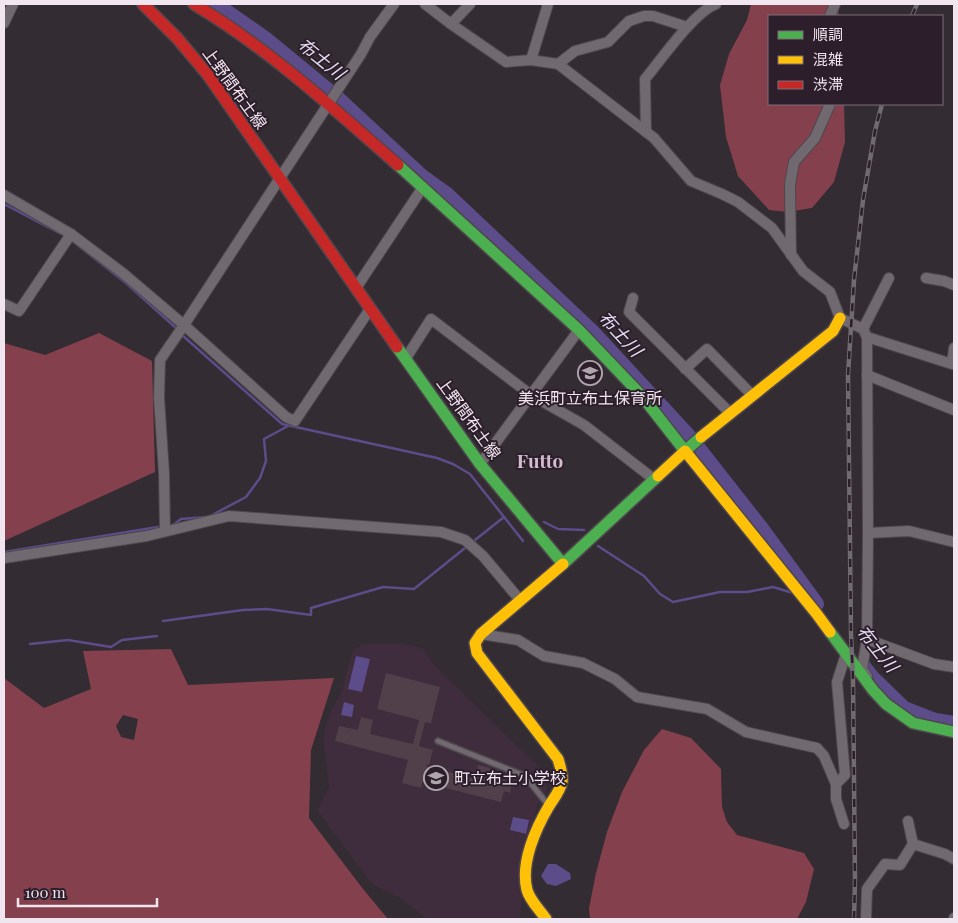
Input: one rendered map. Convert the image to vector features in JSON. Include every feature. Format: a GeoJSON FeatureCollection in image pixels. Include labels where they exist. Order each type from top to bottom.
{"type":"FeatureCollection","features":[{"type":"Feature","properties":{"kind":"street"},"geometry":{"type":"LineString","coordinates":[[4,23],[13,4]]}},
{"type":"Feature","properties":{"kind":"street","name":"上野間布土線"},"geometry":{"type":"LineString","coordinates":[[143,4],[188,49],[208,75],[480,464],[563,564]]}},
{"type":"Feature","properties":{"kind":"street"},"geometry":{"type":"LineString","coordinates":[[194,4],[259,46],[328,103],[579,330],[642,396],[687,449],[816,613],[873,690],[886,704],[913,723],[954,732]]}},
{"type":"Feature","properties":{"kind":"street"},"geometry":{"type":"LineString","coordinates":[[165,530],[164,473],[159,398],[160,360],[361,54],[370,37],[394,4]]}},
{"type":"Feature","properties":{"kind":"street"},"geometry":{"type":"LineString","coordinates":[[425,4],[506,62],[531,60],[558,64],[654,138],[691,181],[738,202],[772,228],[803,271],[830,292],[840,318],[865,333],[952,364],[954,348]]}},
{"type":"Feature","properties":{"kind":"street"},"geometry":{"type":"LineString","coordinates":[[451,24],[470,4]]}},
{"type":"Feature","properties":{"kind":"street"},"geometry":{"type":"LineString","coordinates":[[531,60],[548,4]]}},
{"type":"Feature","properties":{"kind":"street"},"geometry":{"type":"LineString","coordinates":[[646,132],[645,79],[687,28],[709,6],[716,4]]}},
{"type":"Feature","properties":{"kind":"street"},"geometry":{"type":"LineString","coordinates":[[558,64],[575,51],[608,42],[629,21],[644,16],[653,16],[687,28]]}},
{"type":"Feature","properties":{"kind":"street"},"geometry":{"type":"LineString","coordinates":[[791,255],[790,184],[794,162],[815,138],[830,105]]}},
{"type":"Feature","properties":{"kind":"street"},"geometry":{"type":"LineString","coordinates":[[356,288],[423,187]]}},
{"type":"Feature","properties":{"kind":"street"},"geometry":{"type":"LineString","coordinates":[[4,195],[70,234],[124,274],[286,417],[295,422],[370,309]]}},
{"type":"Feature","properties":{"kind":"street"},"geometry":{"type":"LineString","coordinates":[[4,304],[18,311],[70,234]]}},
{"type":"Feature","properties":{"kind":"street"},"geometry":{"type":"LineString","coordinates":[[886,704],[863,664],[867,639],[868,533],[865,333],[889,278]]}},
{"type":"Feature","properties":{"kind":"street"},"geometry":{"type":"LineString","coordinates":[[926,278],[954,284]]}},
{"type":"Feature","properties":{"kind":"street"},"geometry":{"type":"LineString","coordinates":[[633,298],[628,312],[730,413]]}},
{"type":"Feature","properties":{"kind":"street"},"geometry":{"type":"LineString","coordinates":[[546,919],[527,892],[526,866],[535,835],[549,806],[559,791],[562,779],[558,759],[477,654],[475,643],[480,634],[563,564],[656,480],[687,449],[833,330],[840,318]]}},
{"type":"Feature","properties":{"kind":"street"},"geometry":{"type":"LineString","coordinates":[[406,358],[430,319],[531,395],[584,425],[656,480]]}},
{"type":"Feature","properties":{"kind":"street"},"geometry":{"type":"LineString","coordinates":[[480,464],[579,330]]}},
{"type":"Feature","properties":{"kind":"street"},"geometry":{"type":"LineString","coordinates":[[686,369],[707,348],[752,395]]}},
{"type":"Feature","properties":{"kind":"street"},"geometry":{"type":"LineString","coordinates":[[867,375],[954,410]]}},
{"type":"Feature","properties":{"kind":"street"},"geometry":{"type":"LineString","coordinates":[[4,558],[147,536],[165,530],[229,516],[441,532],[465,540],[483,556],[520,600]]}},
{"type":"Feature","properties":{"kind":"street"},"geometry":{"type":"LineString","coordinates":[[868,533],[908,531],[954,542]]}},
{"type":"Feature","properties":{"kind":"street"},"geometry":{"type":"LineString","coordinates":[[480,634],[518,640],[544,656],[583,663],[615,679],[637,697],[707,709],[746,732],[817,748],[824,756],[836,784],[836,799],[844,824]]}},
{"type":"Feature","properties":{"kind":"street"},"geometry":{"type":"LineString","coordinates":[[867,639],[934,664],[954,667]]}},
{"type":"Feature","properties":{"kind":"street"},"geometry":{"type":"LineString","coordinates":[[836,784],[845,775],[837,682],[846,654]]}},
{"type":"Feature","properties":{"kind":"street"},"geometry":{"type":"LineString","coordinates":[[866,919],[867,889],[884,864],[900,865],[913,844],[908,821]]}},
{"type":"Feature","properties":{"kind":"street"},"geometry":{"type":"LineString","coordinates":[[913,844],[945,854],[954,859]]}},
{"type":"Feature","properties":{"kind":"lane"},"geometry":{"type":"LineString","coordinates":[[438,741],[525,776],[549,806]]}},
{"type":"Feature","properties":{"kind":"shaded area"},"geometry":{"type":"Polygon","coordinates":[[[751,4],[837,4],[839,15],[768,15],[768,105],[844,105],[845,142],[834,182],[812,208],[787,212],[769,210],[738,176],[726,137],[720,85],[729,54],[747,20],[751,4]]]}},
{"type":"Feature","properties":{"kind":"shaded area"},"geometry":{"type":"Polygon","coordinates":[[[99,333],[152,361],[155,472],[4,541],[4,343],[45,355],[99,333]]]}},
{"type":"Feature","properties":{"kind":"shaded area","name":"町立布土小学校"},"geometry":{"type":"Polygon","coordinates":[[[363,644],[403,644],[422,648],[435,666],[542,770],[547,790],[537,806],[519,877],[522,899],[520,919],[427,919],[400,898],[373,885],[317,810],[329,787],[323,737],[331,710],[341,693],[353,650],[363,644]]]}},
{"type":"Feature","properties":{"kind":"shaded area"},"geometry":{"type":"Polygon","coordinates":[[[171,649],[188,685],[334,678],[311,750],[309,818],[388,919],[4,919],[4,678],[44,708],[91,689],[83,651],[171,649]],[[123,715],[116,726],[121,737],[134,740],[138,719],[123,715]]]}},
{"type":"Feature","properties":{"kind":"shaded area"},"geometry":{"type":"Polygon","coordinates":[[[356,656],[370,659],[362,692],[348,689],[356,656]]]}},
{"type":"Feature","properties":{"kind":"shaded area"},"geometry":{"type":"Polygon","coordinates":[[[344,702],[354,705],[352,717],[341,715],[344,702]]]}},
{"type":"Feature","properties":{"kind":"shaded area"},"geometry":{"type":"Polygon","coordinates":[[[662,729],[691,738],[721,769],[722,807],[727,822],[737,835],[804,853],[814,869],[806,902],[797,919],[590,919],[589,908],[596,873],[607,832],[622,792],[644,750],[662,729]]]}},
{"type":"Feature","properties":{"kind":"shaded area"},"geometry":{"type":"Polygon","coordinates":[[[513,817],[529,820],[526,834],[510,830],[513,817]]]}},
{"type":"Feature","properties":{"kind":"shaded area"},"geometry":{"type":"Polygon","coordinates":[[[548,864],[556,864],[570,873],[571,879],[556,886],[547,884],[541,876],[548,864]]]}},
{"type":"Feature","properties":{"kind":"building"},"geometry":{"type":"Polygon","coordinates":[[[386,673],[440,687],[431,723],[425,722],[419,746],[433,750],[429,765],[427,764],[426,766],[474,779],[478,765],[490,768],[487,782],[493,784],[495,778],[512,782],[510,793],[504,791],[501,802],[422,782],[421,788],[402,783],[408,760],[335,741],[339,726],[358,730],[361,717],[373,720],[370,734],[413,744],[419,720],[377,709],[386,673]]]}},
{"type":"Feature","properties":{"kind":"waterway","name":"布土川"},"geometry":{"type":"LineString","coordinates":[[215,4],[265,39],[339,100],[422,177],[447,195],[591,331],[689,437],[762,530],[816,604]]}},
{"type":"Feature","properties":{"kind":"waterway"},"geometry":{"type":"LineString","coordinates":[[4,204],[59,233]]}},
{"type":"Feature","properties":{"kind":"waterway"},"geometry":{"type":"LineString","coordinates":[[71,240],[126,283],[176,328]]}},
{"type":"Feature","properties":{"kind":"waterway"},"geometry":{"type":"LineString","coordinates":[[182,335],[282,424],[437,458],[453,464],[470,474],[523,541]]}},
{"type":"Feature","properties":{"kind":"waterway"},"geometry":{"type":"LineString","coordinates":[[212,515],[246,497],[260,478],[266,461],[264,439],[288,426]]}},
{"type":"Feature","properties":{"kind":"waterway"},"geometry":{"type":"LineString","coordinates":[[173,525],[181,519],[205,517]]}},
{"type":"Feature","properties":{"kind":"waterway"},"geometry":{"type":"LineString","coordinates":[[475,540],[504,517]]}},
{"type":"Feature","properties":{"kind":"waterway"},"geometry":{"type":"LineString","coordinates":[[544,522],[558,529],[584,530]]}},
{"type":"Feature","properties":{"kind":"waterway"},"geometry":{"type":"LineString","coordinates":[[4,552],[158,527]]}},
{"type":"Feature","properties":{"kind":"waterway"},"geometry":{"type":"LineString","coordinates":[[598,546],[644,576],[660,594],[673,602],[720,592],[747,592],[773,587],[793,593]]}},
{"type":"Feature","properties":{"kind":"waterway"},"geometry":{"type":"LineString","coordinates":[[163,621],[243,610],[267,609],[311,615],[311,608],[383,587],[414,589],[465,548]]}},
{"type":"Feature","properties":{"kind":"waterway"},"geometry":{"type":"LineString","coordinates":[[30,644],[68,640],[111,647],[122,640],[157,636]]}},
{"type":"Feature","properties":{"kind":"waterway","name":"布土川"},"geometry":{"type":"LineString","coordinates":[[861,664],[871,677],[904,709],[935,721],[954,724]]}},
{"type":"Feature","properties":{"kind":"railway"},"geometry":{"type":"LineString","coordinates":[[912,15],[917,4]]}},
{"type":"Feature","properties":{"kind":"railway"},"geometry":{"type":"LineString","coordinates":[[854,919],[853,679],[848,375],[854,280],[863,200],[875,131],[882,105]]}},
{"type":"Feature","properties":{"kind":"traffic: fast"},"geometry":{"type":"LineString","coordinates":[[398,165],[579,330],[642,396],[685,451],[701,437]]}},
{"type":"Feature","properties":{"kind":"traffic: fast"},"geometry":{"type":"LineString","coordinates":[[397,347],[480,464],[563,564],[658,476]]}},
{"type":"Feature","properties":{"kind":"traffic: fast"},"geometry":{"type":"LineString","coordinates":[[830,632],[873,690],[886,704],[913,723],[954,732]]}},
{"type":"Feature","properties":{"kind":"traffic: slow"},"geometry":{"type":"LineString","coordinates":[[701,437],[833,331],[840,318]]}},
{"type":"Feature","properties":{"kind":"traffic: slow"},"geometry":{"type":"LineString","coordinates":[[658,476],[685,451],[830,632]]}},
{"type":"Feature","properties":{"kind":"traffic: slow"},"geometry":{"type":"LineString","coordinates":[[546,919],[528,894],[525,880],[527,857],[534,835],[561,785],[562,773],[558,759],[477,653],[475,643],[481,634],[563,564]]}},
{"type":"Feature","properties":{"kind":"traffic: jam"},"geometry":{"type":"LineString","coordinates":[[143,4],[177,38],[208,75],[397,347]]}},
{"type":"Feature","properties":{"kind":"traffic: jam"},"geometry":{"type":"LineString","coordinates":[[194,4],[274,60],[325,101],[398,165]]}},
{"type":"Feature","properties":{"kind":"place","name":"美浜町立布土保育所"},"geometry":{"type":"Point","coordinates":[590,373]}},
{"type":"Feature","properties":{"kind":"place","name":"町立布土小学校"},"geometry":{"type":"Point","coordinates":[436,778]}},
{"type":"Feature","properties":{"kind":"district","name":"Futto"},"geometry":{"type":"Point","coordinates":[540,461]}}]}
